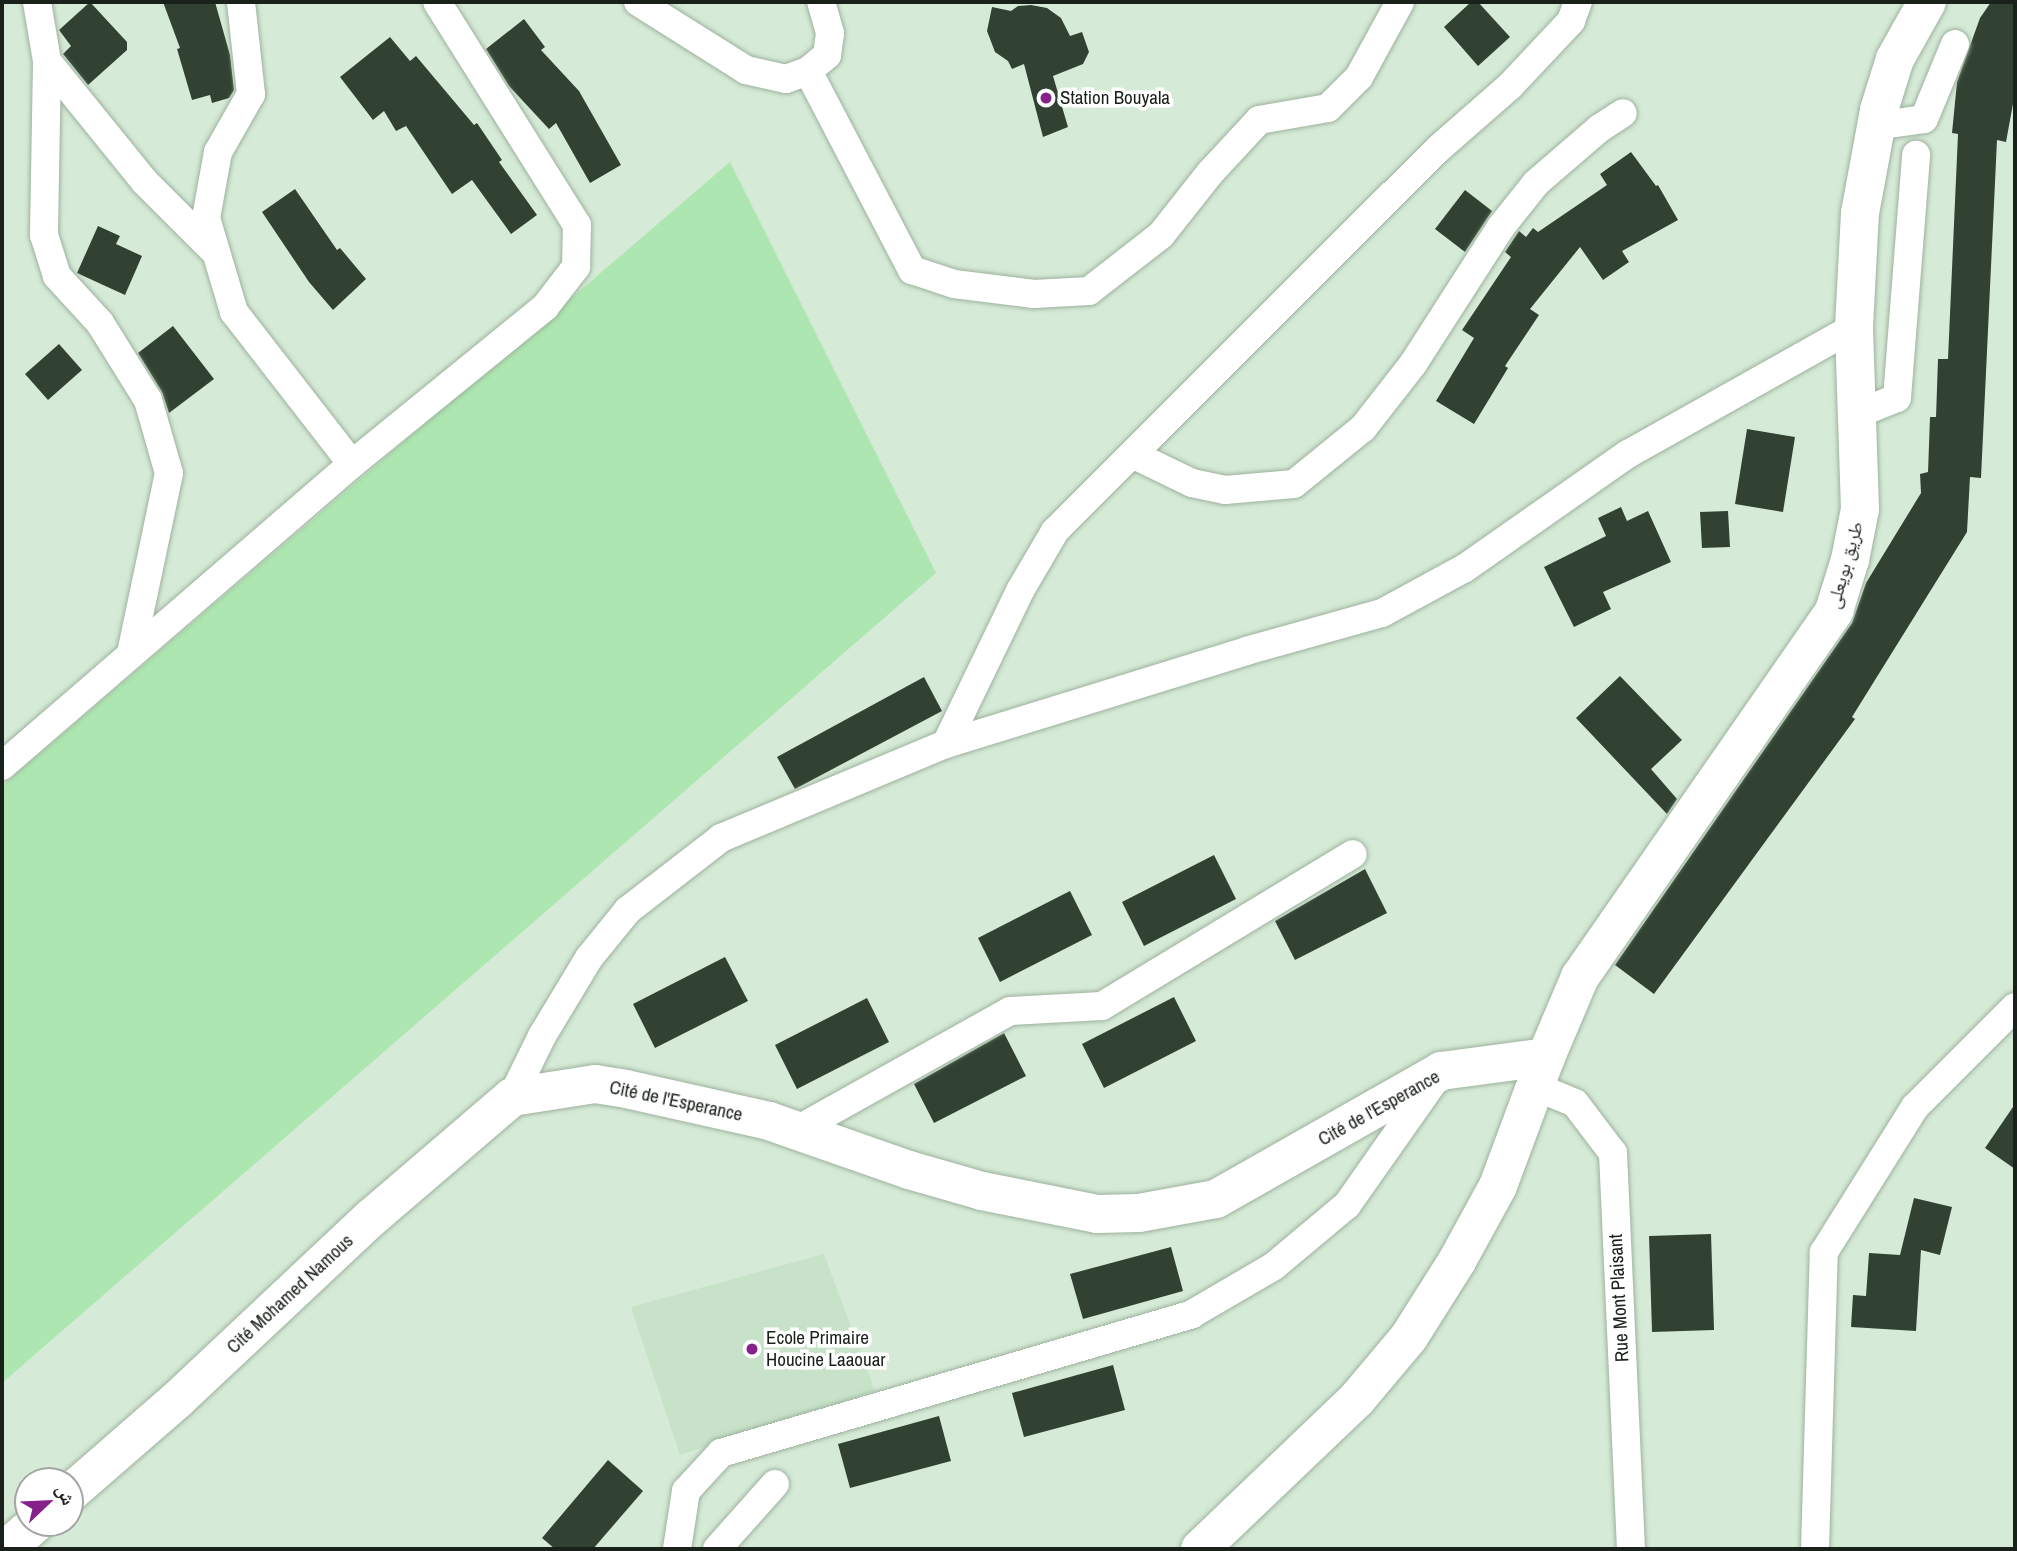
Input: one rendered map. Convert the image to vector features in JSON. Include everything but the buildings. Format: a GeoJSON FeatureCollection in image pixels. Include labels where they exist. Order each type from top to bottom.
{"type":"FeatureCollection","features":[{"type":"Feature","properties":{"kind":"main road","name":"طريق بويعلى"},"geometry":{"type":"LineString","coordinates":[[1540,1071],[1580,977],[1834,611],[1850,560],[1860,509],[1854,327],[1860,213],[1875,125],[1895,59],[1927,2]]}},
{"type":"Feature","properties":{"kind":"main road","name":"Cité de l'Esperance"},"geometry":{"type":"LineString","coordinates":[[512,1097],[595,1084],[697,1104],[797,1130],[909,1170],[982,1191],[1097,1214],[1139,1213],[1216,1199],[1441,1071],[1540,1071]]}},
{"type":"Feature","properties":{"kind":"main road"},"geometry":{"type":"LineString","coordinates":[[1200,1549],[1357,1399],[1409,1336],[1457,1261],[1498,1186],[1540,1071]]}},
{"type":"Feature","properties":{"kind":"main road","name":"Cité Mohamed Namous"},"geometry":{"type":"LineString","coordinates":[[84,1481],[177,1400],[371,1218],[512,1097]]}},
{"type":"Feature","properties":{"kind":"main road"},"geometry":{"type":"LineString","coordinates":[[6,1549],[20,1537]]}},
{"type":"Feature","properties":{"kind":"street"},"geometry":{"type":"LineString","coordinates":[[37,2],[47,61],[44,235],[57,276],[100,323],[148,400],[169,473],[131,654]]}},
{"type":"Feature","properties":{"kind":"street"},"geometry":{"type":"LineString","coordinates":[[241,2],[251,93],[218,152],[206,218],[234,312],[352,464]]}},
{"type":"Feature","properties":{"kind":"street"},"geometry":{"type":"LineString","coordinates":[[2,766],[352,464],[545,307],[576,267],[577,225],[437,2]]}},
{"type":"Feature","properties":{"kind":"street"},"geometry":{"type":"LineString","coordinates":[[638,2],[746,70],[786,79],[807,71],[827,55],[830,33],[821,2]]}},
{"type":"Feature","properties":{"kind":"street"},"geometry":{"type":"LineString","coordinates":[[807,71],[912,270],[954,284],[1034,295],[1090,291],[1161,234],[1210,173],[1259,120],[1328,108],[1359,77],[1400,2]]}},
{"type":"Feature","properties":{"kind":"street"},"geometry":{"type":"LineString","coordinates":[[946,744],[1021,589],[1055,531],[1438,149],[1510,86],[1571,21],[1578,2]]}},
{"type":"Feature","properties":{"kind":"street"},"geometry":{"type":"LineString","coordinates":[[1875,125],[1924,119],[1955,44]]}},
{"type":"Feature","properties":{"kind":"street"},"geometry":{"type":"LineString","coordinates":[[47,61],[145,182],[217,254]]}},
{"type":"Feature","properties":{"kind":"street"},"geometry":{"type":"LineString","coordinates":[[1134,455],[1192,483],[1226,490],[1294,484],[1363,428],[1413,364],[1501,227],[1536,183],[1600,128],[1623,113]]}},
{"type":"Feature","properties":{"kind":"street"},"geometry":{"type":"LineString","coordinates":[[1857,414],[1897,398],[1916,155]]}},
{"type":"Feature","properties":{"kind":"street"},"geometry":{"type":"LineString","coordinates":[[512,1097],[542,1037],[589,958],[628,910],[721,838],[946,744],[1246,651],[1382,613],[1465,568],[1628,454],[1854,327]]}},
{"type":"Feature","properties":{"kind":"street"},"geometry":{"type":"LineString","coordinates":[[797,1130],[1010,1011],[1102,1006],[1353,855]]}},
{"type":"Feature","properties":{"kind":"street"},"geometry":{"type":"LineString","coordinates":[[1815,1549],[1824,1252],[1915,1107],[2015,1007]]}},
{"type":"Feature","properties":{"kind":"street"},"geometry":{"type":"LineString","coordinates":[[677,1549],[685,1490],[721,1453],[1192,1314],[1274,1266],[1347,1205],[1441,1071]]}},
{"type":"Feature","properties":{"kind":"street","name":"Rue Mont Plaisant"},"geometry":{"type":"LineString","coordinates":[[1540,1071],[1575,1103],[1613,1153],[1631,1549]]}},
{"type":"Feature","properties":{"kind":"street"},"geometry":{"type":"LineString","coordinates":[[717,1549],[775,1484]]}},
{"type":"Feature","properties":{"kind":"shaded area","name":"Ecole Primaire Houcine Laaouar"},"geometry":{"type":"Polygon","coordinates":[[[824,1254],[875,1391],[680,1455],[631,1307],[824,1254]]]}},
{"type":"Feature","properties":{"kind":"green space"},"geometry":{"type":"Polygon","coordinates":[[[730,162],[936,573],[2,1383],[2,786],[730,162]]]}},
{"type":"Feature","properties":{"kind":"place","name":"Station Bouyala"},"geometry":{"type":"Point","coordinates":[1046,98]}},
{"type":"Feature","properties":{"kind":"place","name":"Ecole Primaire Houcine Laaouar"},"geometry":{"type":"Point","coordinates":[752,1349]}}]}
